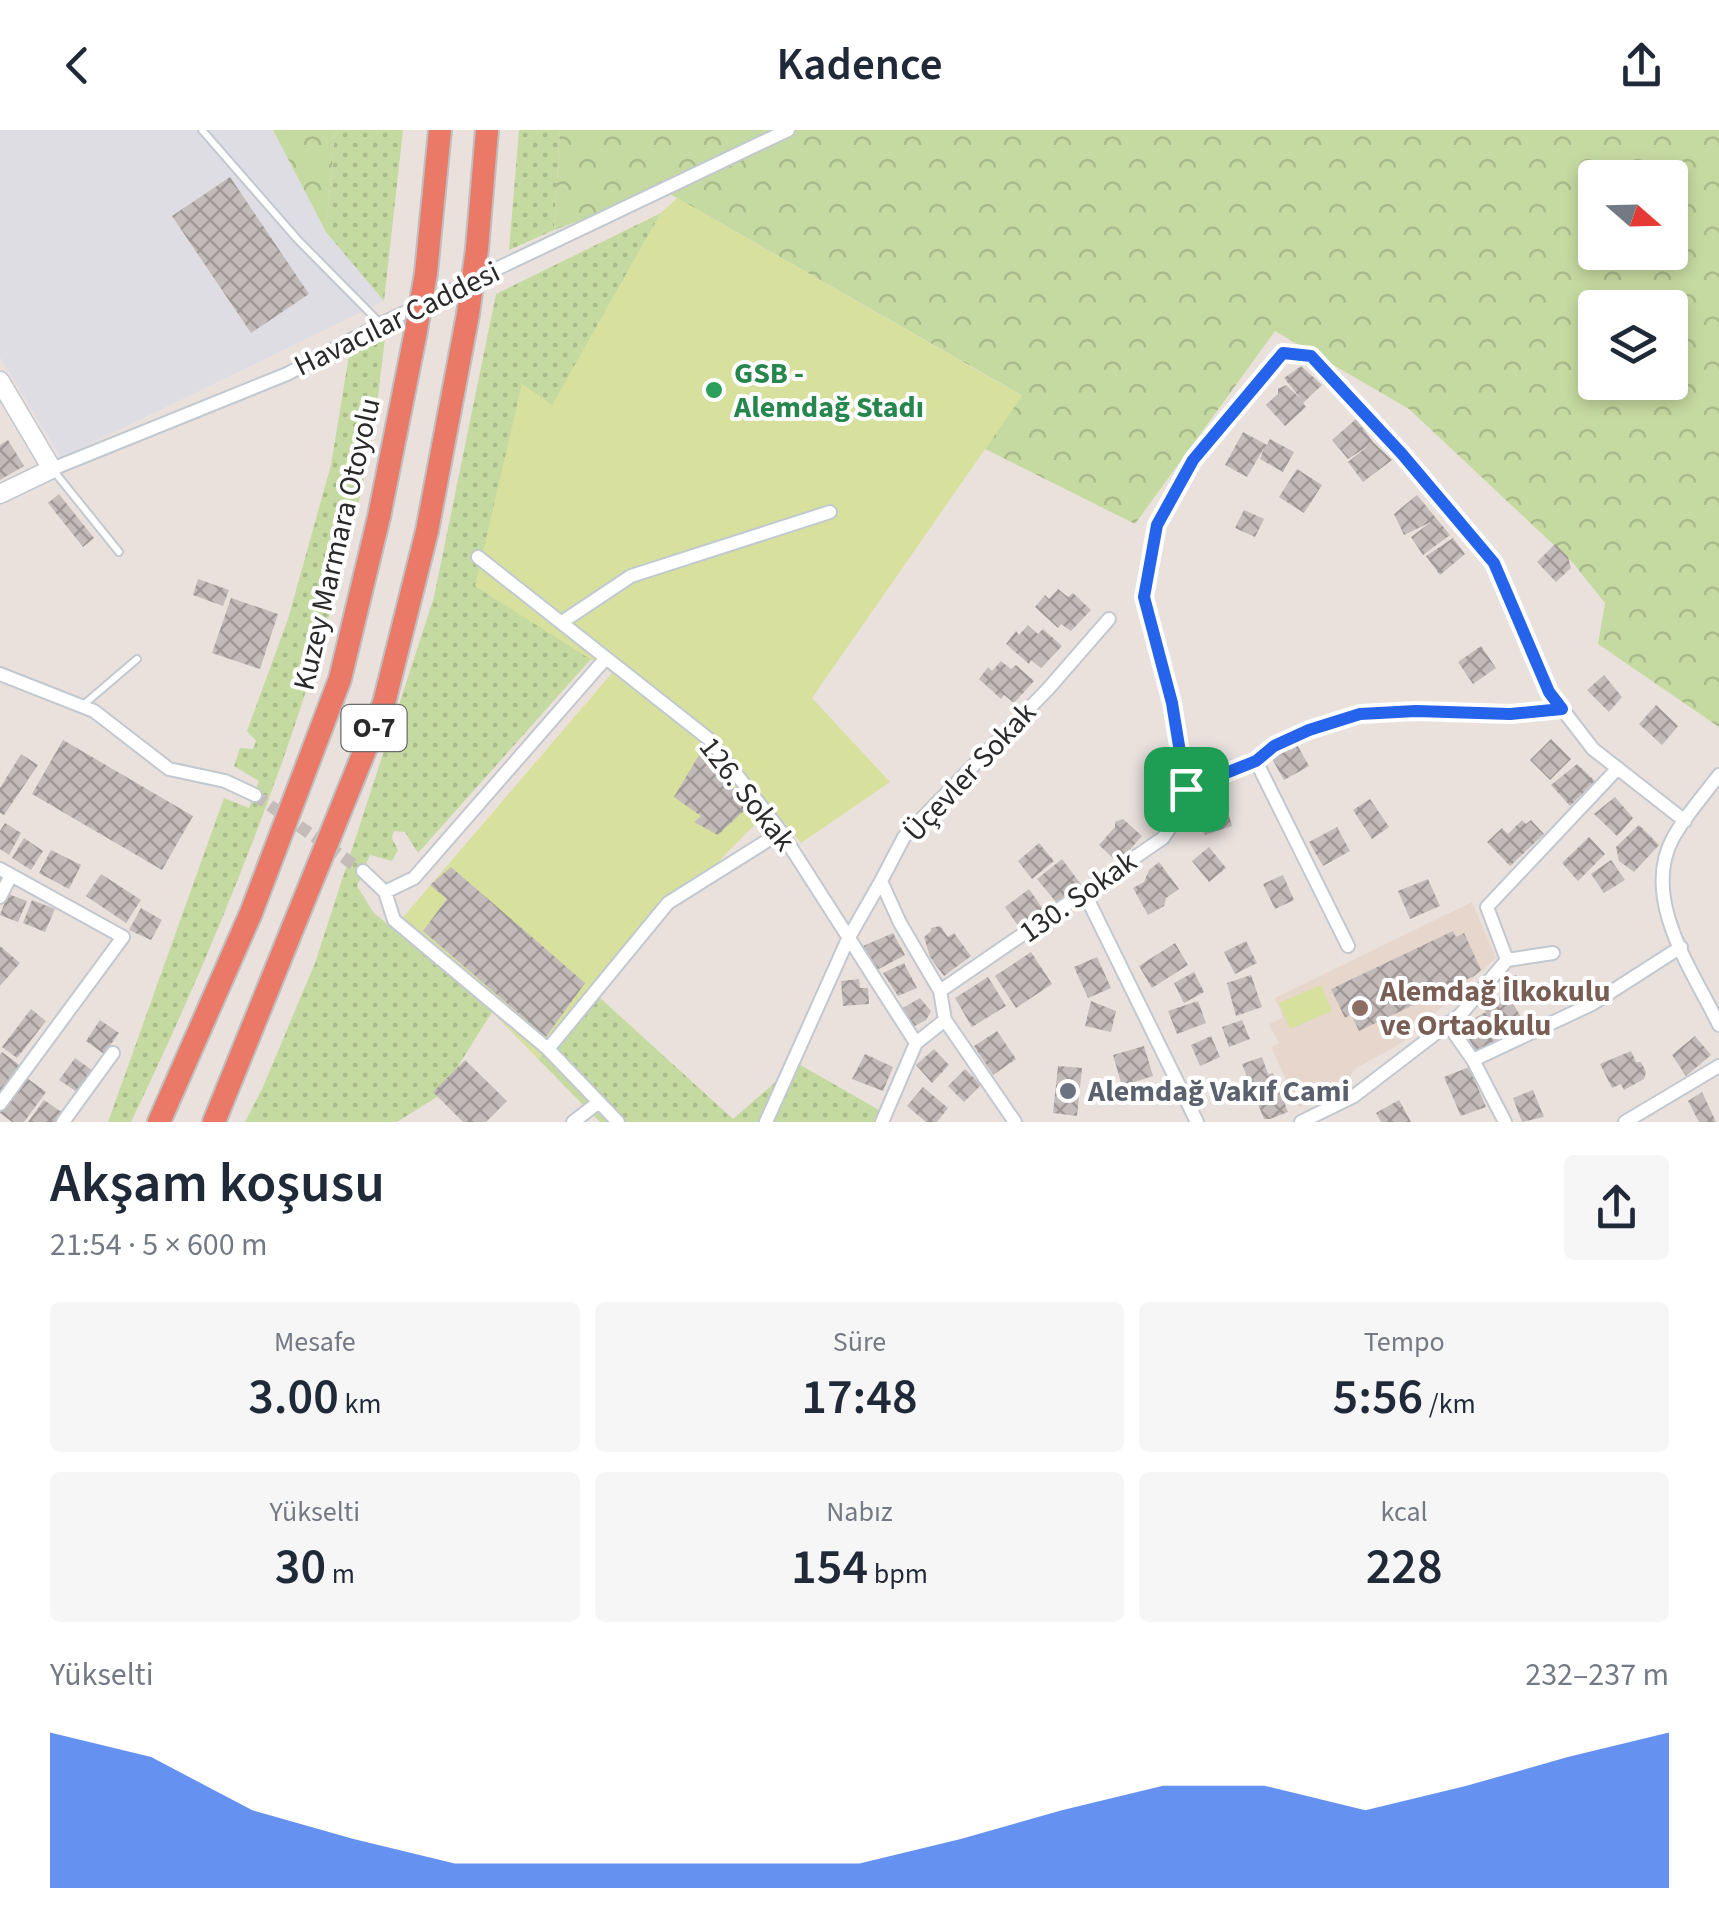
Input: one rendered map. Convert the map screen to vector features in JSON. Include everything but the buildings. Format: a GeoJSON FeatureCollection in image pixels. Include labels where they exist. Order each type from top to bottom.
{"type":"FeatureCollection","features":[{"type":"Feature","properties":{"kind":"highway","name":"Kuzey Marmara Otoyolu"},"geometry":{"type":"LineString","coordinates":[[159,1122],[251,913],[340,679],[379,517],[416,336],[440,130]]}},
{"type":"Feature","properties":{"kind":"highway","name":"O-7"},"geometry":{"type":"LineString","coordinates":[[214,1122],[384,703],[427,530],[468,314],[488,130]]}},
{"type":"Feature","properties":{"kind":"street","name":"Havacılar Caddesi"},"geometry":{"type":"LineString","coordinates":[[0,494],[52,469],[288,374],[381,324],[788,130]]}},
{"type":"Feature","properties":{"kind":"street"},"geometry":{"type":"LineString","coordinates":[[1562,709],[1510,714],[1360,714],[1309,730],[1274,746],[1256,761],[1186,789],[1172,703],[1144,597],[1157,525],[1193,460],[1283,353],[1311,356],[1402,454],[1494,563],[1549,692],[1562,709],[1593,749],[1685,821]]}},
{"type":"Feature","properties":{"kind":"street"},"geometry":{"type":"LineString","coordinates":[[0,382],[52,469]]}},
{"type":"Feature","properties":{"kind":"street"},"geometry":{"type":"LineString","coordinates":[[562,622],[631,576],[830,512]]}},
{"type":"Feature","properties":{"kind":"street","name":"126. Sokak"},"geometry":{"type":"LineString","coordinates":[[478,557],[710,740],[781,832],[916,1043]]}},
{"type":"Feature","properties":{"kind":"street","name":"Üçevler Sokak"},"geometry":{"type":"LineString","coordinates":[[766,1122],[848,939],[904,837],[1048,689],[1109,619]]}},
{"type":"Feature","properties":{"kind":"street"},"geometry":{"type":"LineString","coordinates":[[386,892],[414,878],[606,659]]}},
{"type":"Feature","properties":{"kind":"street"},"geometry":{"type":"LineString","coordinates":[[0,674],[94,711],[170,769],[225,780],[255,795]]}},
{"type":"Feature","properties":{"kind":"street"},"geometry":{"type":"LineString","coordinates":[[1256,761],[1348,946]]}},
{"type":"Feature","properties":{"kind":"street"},"geometry":{"type":"LineString","coordinates":[[1507,960],[1487,907],[1618,768]]}},
{"type":"Feature","properties":{"kind":"street"},"geometry":{"type":"LineString","coordinates":[[1717,782],[1685,821],[1666,853],[1662,887],[1664,904],[1681,947],[1719,1026]]}},
{"type":"Feature","properties":{"kind":"street","name":"130. Sokak"},"geometry":{"type":"LineString","coordinates":[[940,990],[1163,838],[1180,814],[1186,789]]}},
{"type":"Feature","properties":{"kind":"street"},"geometry":{"type":"LineString","coordinates":[[548,1048],[668,903],[781,832]]}},
{"type":"Feature","properties":{"kind":"street"},"geometry":{"type":"LineString","coordinates":[[363,871],[386,892],[394,920],[548,1048],[618,1122]]}},
{"type":"Feature","properties":{"kind":"street"},"geometry":{"type":"LineString","coordinates":[[0,897],[5,872],[123,937],[0,1104]]}},
{"type":"Feature","properties":{"kind":"street"},"geometry":{"type":"LineString","coordinates":[[881,881],[900,923],[940,990],[945,1020],[1015,1122]]}},
{"type":"Feature","properties":{"kind":"street"},"geometry":{"type":"LineString","coordinates":[[1084,894],[1198,1122]]}},
{"type":"Feature","properties":{"kind":"street"},"geometry":{"type":"LineString","coordinates":[[1473,1060],[1592,1004],[1681,947]]}},
{"type":"Feature","properties":{"kind":"street"},"geometry":{"type":"LineString","coordinates":[[1301,1122],[1354,1096],[1460,1014],[1507,960],[1553,953]]}},
{"type":"Feature","properties":{"kind":"street"},"geometry":{"type":"LineString","coordinates":[[882,1122],[916,1043],[945,1020]]}},
{"type":"Feature","properties":{"kind":"street"},"geometry":{"type":"LineString","coordinates":[[1447,1023],[1473,1060],[1505,1122]]}},
{"type":"Feature","properties":{"kind":"street"},"geometry":{"type":"LineString","coordinates":[[63,1122],[113,1053]]}},
{"type":"Feature","properties":{"kind":"street"},"geometry":{"type":"LineString","coordinates":[[1625,1122],[1719,1066]]}},
{"type":"Feature","properties":{"kind":"street"},"geometry":{"type":"LineString","coordinates":[[573,1122],[599,1102]]}},
{"type":"Feature","properties":{"kind":"lane"},"geometry":{"type":"LineString","coordinates":[[202,130],[298,240],[381,324]]}},
{"type":"Feature","properties":{"kind":"lane"},"geometry":{"type":"LineString","coordinates":[[52,469],[119,552]]}},
{"type":"Feature","properties":{"kind":"lane"},"geometry":{"type":"LineString","coordinates":[[82,706],[137,659]]}},
{"type":"Feature","properties":{"kind":"shaded area"},"geometry":{"type":"Polygon","coordinates":[[[0,130],[273,130],[326,232],[384,301],[61,458],[0,357],[0,130]]]}},
{"type":"Feature","properties":{"kind":"shaded area","name":"Alemdağ İlkokulu ve Ortaokulu"},"geometry":{"type":"Polygon","coordinates":[[[1472,902],[1496,958],[1403,1042],[1353,1070],[1349,1082],[1299,1108],[1271,1047],[1279,1043],[1269,1024],[1283,1017],[1275,998],[1472,902]]]}},
{"type":"Feature","properties":{"kind":"green space"},"geometry":{"type":"Polygon","coordinates":[[[273,130],[335,130],[326,232],[273,130]]]}},
{"type":"Feature","properties":{"kind":"green space"},"geometry":{"type":"Polygon","coordinates":[[[335,130],[403,130],[384,301],[326,232],[335,130]]]}},
{"type":"Feature","properties":{"kind":"green space"},"geometry":{"type":"Polygon","coordinates":[[[519,130],[560,130],[554,230],[509,250],[519,130]]]}},
{"type":"Feature","properties":{"kind":"green space"},"geometry":{"type":"Polygon","coordinates":[[[560,130],[1719,130],[1719,727],[1598,644],[1605,603],[1573,563],[1409,409],[1275,331],[1135,524],[985,449],[1021,395],[663,190],[554,230],[560,130]]]}},
{"type":"Feature","properties":{"kind":"green space"},"geometry":{"type":"Polygon","coordinates":[[[677,198],[1022,396],[812,698],[890,782],[801,843],[771,808],[668,913],[599,997],[538,1059],[492,1012],[393,929],[612,673],[475,586],[522,384],[552,405],[661,213],[677,198]]]}},
{"type":"Feature","properties":{"kind":"green space"},"geometry":{"type":"Polygon","coordinates":[[[661,213],[552,406],[523,385],[476,586],[591,659],[418,853],[405,832],[394,831],[392,838],[398,850],[392,861],[370,855],[357,886],[373,912],[492,1012],[440,1095],[397,1122],[245,1122],[315,963],[434,597],[496,294],[661,213]]]}},
{"type":"Feature","properties":{"kind":"green space"},"geometry":{"type":"Polygon","coordinates":[[[385,339],[372,437],[350,537],[327,623],[271,794],[204,961],[131,1122],[108,1122],[224,798],[249,808],[259,781],[234,766],[240,748],[253,749],[256,741],[247,731],[288,619],[331,465],[349,355],[385,339]]]}},
{"type":"Feature","properties":{"kind":"green space"},"geometry":{"type":"Polygon","coordinates":[[[1321,985],[1332,1011],[1290,1029],[1279,1003],[1321,985]]]}},
{"type":"Feature","properties":{"kind":"green space"},"geometry":{"type":"Polygon","coordinates":[[[599,997],[733,1119],[797,1063],[886,1114],[881,1122],[600,1122],[538,1059],[599,997]]]}},
{"type":"Feature","properties":{"kind":"tunnel"},"geometry":{"type":"LineString","coordinates":[[255,795],[363,871]]}},
{"type":"Feature","properties":{"kind":"place","name":"GSB - Alemdağ Stadı"},"geometry":{"type":"Point","coordinates":[714,390]}},
{"type":"Feature","properties":{"kind":"place","name":"Alemdağ İlkokulu ve Ortaokulu"},"geometry":{"type":"Point","coordinates":[1360,1008]}},
{"type":"Feature","properties":{"kind":"place","name":"Alemdağ Vakıf Cami"},"geometry":{"type":"Point","coordinates":[1068,1091]}},
{"type":"Feature","properties":{"kind":"route"},"geometry":{"type":"LineString","coordinates":[[1283,353],[1311,356],[1402,454],[1494,563],[1549,692],[1562,709],[1510,714],[1360,714],[1309,730],[1274,746],[1256,761],[1186,789],[1172,703],[1144,597],[1157,525],[1193,460],[1283,353]]}}]}
